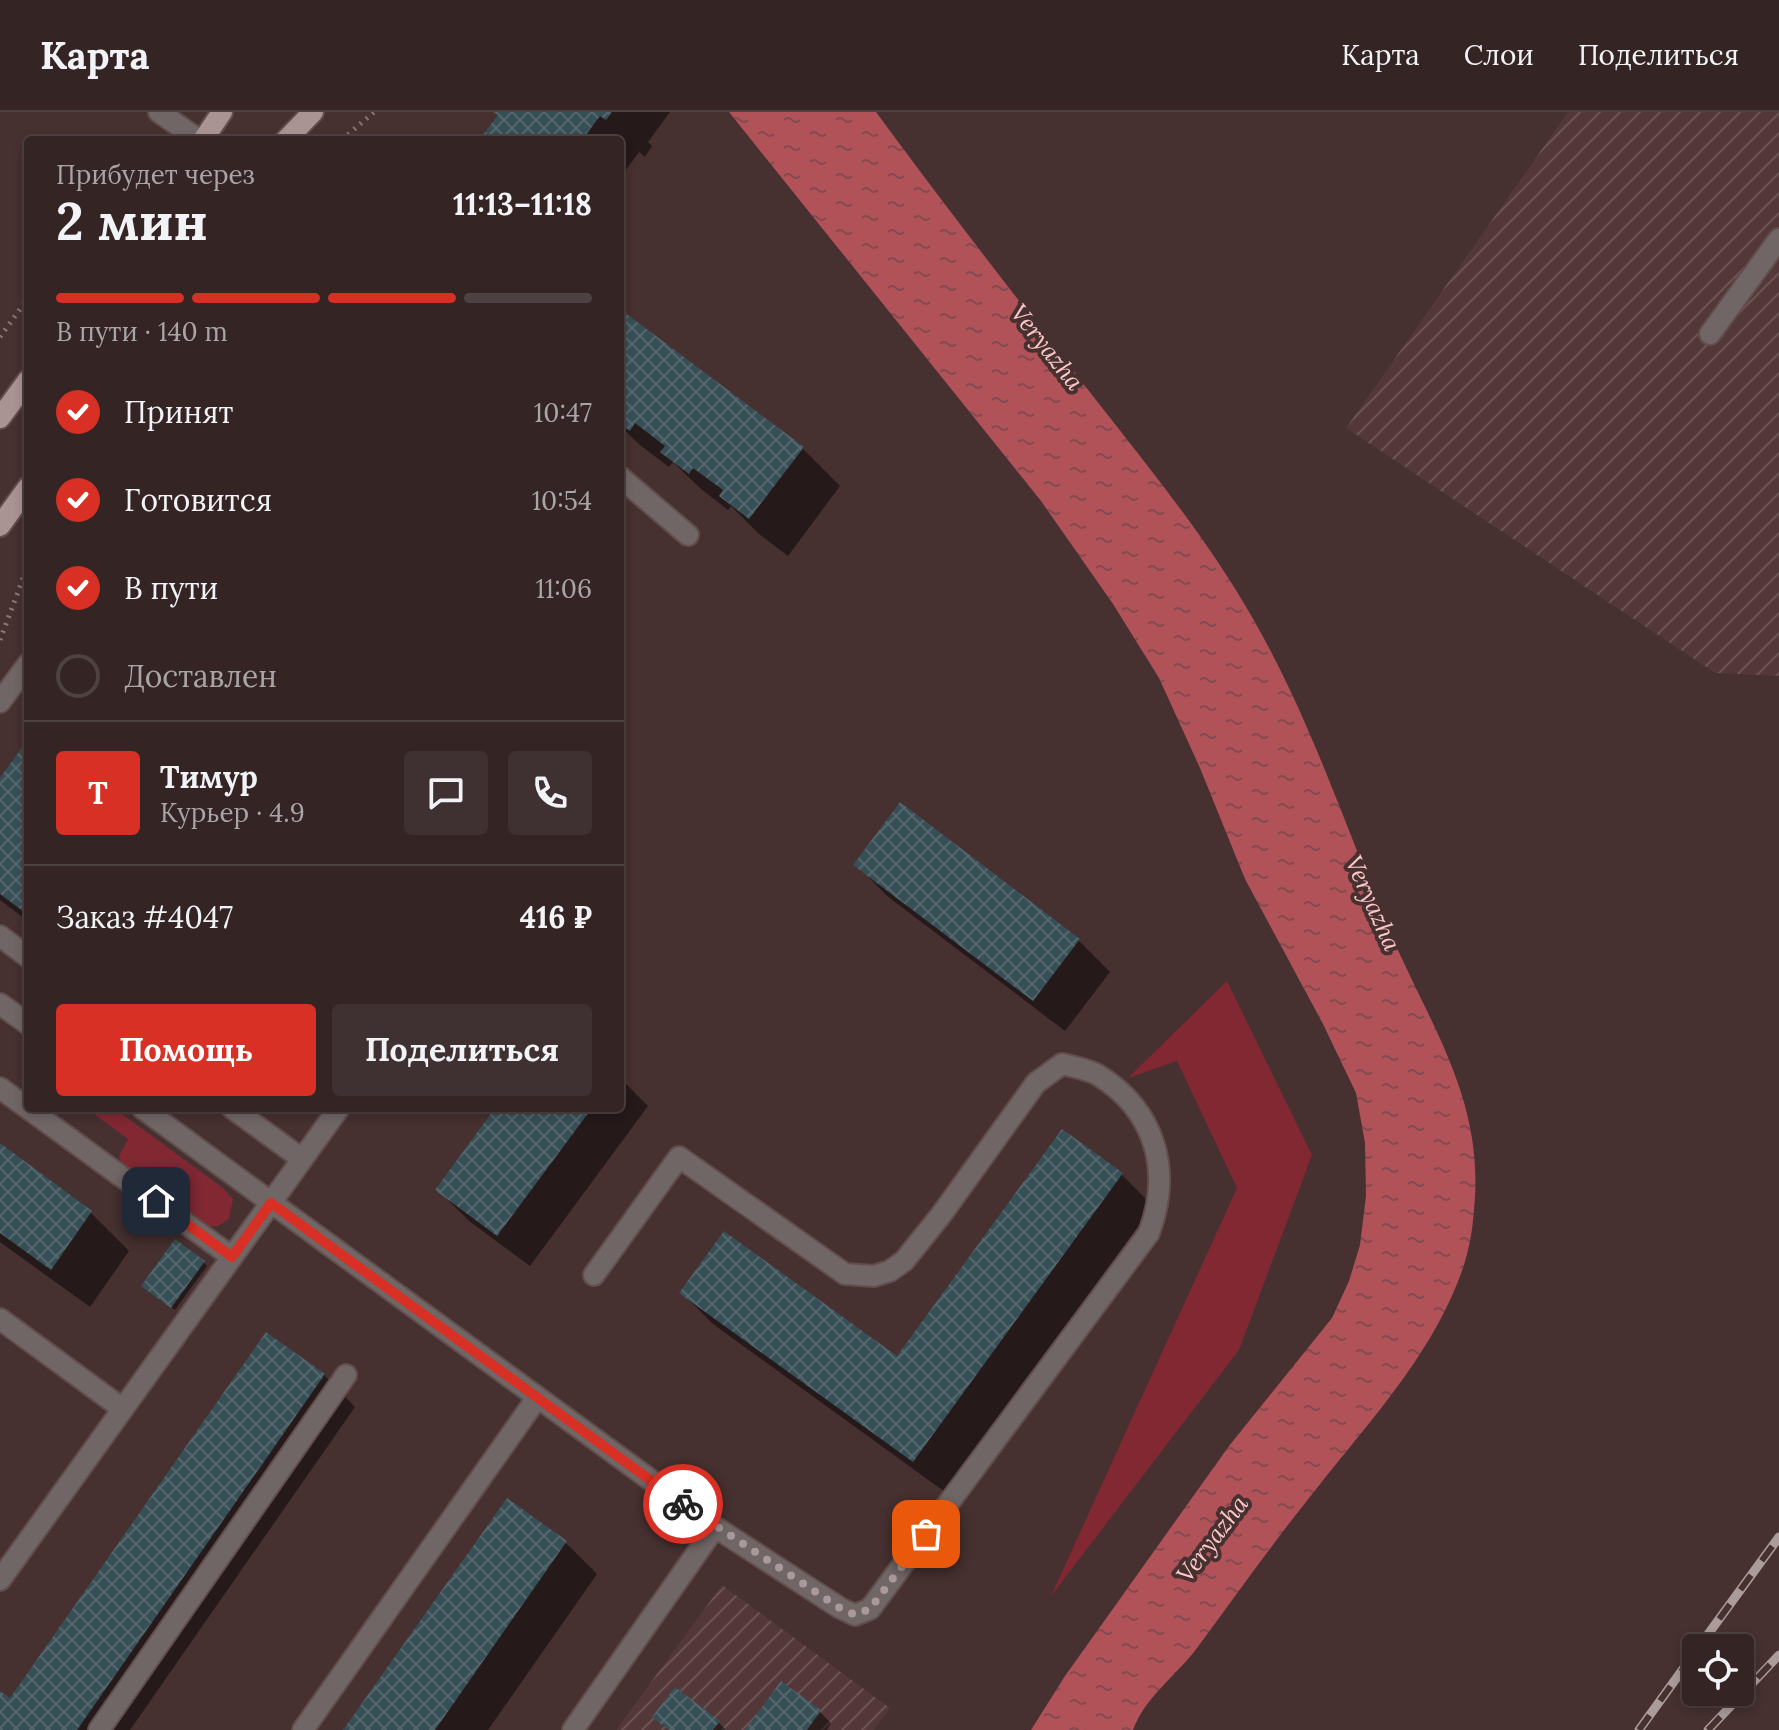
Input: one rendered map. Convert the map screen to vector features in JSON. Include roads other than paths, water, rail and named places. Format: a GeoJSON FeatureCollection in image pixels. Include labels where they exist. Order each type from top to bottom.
{"type":"FeatureCollection","features":[{"type":"Feature","properties":{"kind":"main road"},"geometry":{"type":"LineString","coordinates":[[204,136],[222,112]]}},
{"type":"Feature","properties":{"kind":"main road"},"geometry":{"type":"LineString","coordinates":[[290,136],[313,112]]}},
{"type":"Feature","properties":{"kind":"main road"},"geometry":{"type":"LineString","coordinates":[[0,418],[24,385]]}},
{"type":"Feature","properties":{"kind":"main road"},"geometry":{"type":"LineString","coordinates":[[0,526],[24,493]]}},
{"type":"Feature","properties":{"kind":"lane"},"geometry":{"type":"LineString","coordinates":[[159,112],[195,136]]}},
{"type":"Feature","properties":{"kind":"lane"},"geometry":{"type":"LineString","coordinates":[[1710,334],[1779,239]]}},
{"type":"Feature","properties":{"kind":"lane"},"geometry":{"type":"LineString","coordinates":[[624,480],[688,535]]}},
{"type":"Feature","properties":{"kind":"lane"},"geometry":{"type":"LineString","coordinates":[[0,702],[24,669]]}},
{"type":"Feature","properties":{"kind":"lane"},"geometry":{"type":"LineString","coordinates":[[0,936],[24,954]]}},
{"type":"Feature","properties":{"kind":"lane"},"geometry":{"type":"LineString","coordinates":[[0,1004],[24,1021]]}},
{"type":"Feature","properties":{"kind":"lane"},"geometry":{"type":"LineString","coordinates":[[147,1112],[715,1527],[855,1615],[870,1609],[1149,1233],[1158,1209],[1160,1173],[1154,1140],[1138,1109],[1097,1074],[1062,1064],[1036,1083],[941,1215],[904,1261],[890,1271],[874,1276],[845,1274],[679,1157],[594,1275]]}},
{"type":"Feature","properties":{"kind":"lane"},"geometry":{"type":"LineString","coordinates":[[0,1088],[24,1105]]}},
{"type":"Feature","properties":{"kind":"lane"},"geometry":{"type":"LineString","coordinates":[[33,1112],[232,1257]]}},
{"type":"Feature","properties":{"kind":"lane"},"geometry":{"type":"LineString","coordinates":[[237,1112],[302,1159]]}},
{"type":"Feature","properties":{"kind":"lane"},"geometry":{"type":"LineString","coordinates":[[0,1580],[336,1112]]}},
{"type":"Feature","properties":{"kind":"lane"},"geometry":{"type":"LineString","coordinates":[[0,1319],[123,1409]]}},
{"type":"Feature","properties":{"kind":"lane"},"geometry":{"type":"LineString","coordinates":[[99,1730],[346,1375]]}},
{"type":"Feature","properties":{"kind":"lane"},"geometry":{"type":"LineString","coordinates":[[303,1730],[537,1398]]}},
{"type":"Feature","properties":{"kind":"lane"},"geometry":{"type":"LineString","coordinates":[[573,1730],[715,1527]]}},
{"type":"Feature","properties":{"kind":"water","name":"Veryazha"},"geometry":{"type":"Polygon","coordinates":[[[729,112],[876,112],[1178,506],[1235,588],[1292,694],[1390,932],[1452,1066],[1463,1099],[1475,1170],[1474,1210],[1466,1257],[1444,1312],[1413,1365],[1286,1527],[1197,1648],[1145,1707],[1133,1730],[1031,1730],[1065,1676],[1229,1446],[1332,1318],[1349,1281],[1360,1245],[1366,1196],[1365,1143],[1356,1093],[1323,1024],[1245,879],[1159,678],[1113,604],[1041,501],[729,112]]]}},
{"type":"Feature","properties":{"kind":"railway"},"geometry":{"type":"LineString","coordinates":[[1708,1634],[1779,1537]]}},
{"type":"Feature","properties":{"kind":"railway"},"geometry":{"type":"LineString","coordinates":[[1708,1730],[1779,1655]]}},
{"type":"Feature","properties":{"kind":"railway"},"geometry":{"type":"LineString","coordinates":[[1639,1730],[1682,1670]]}}]}
